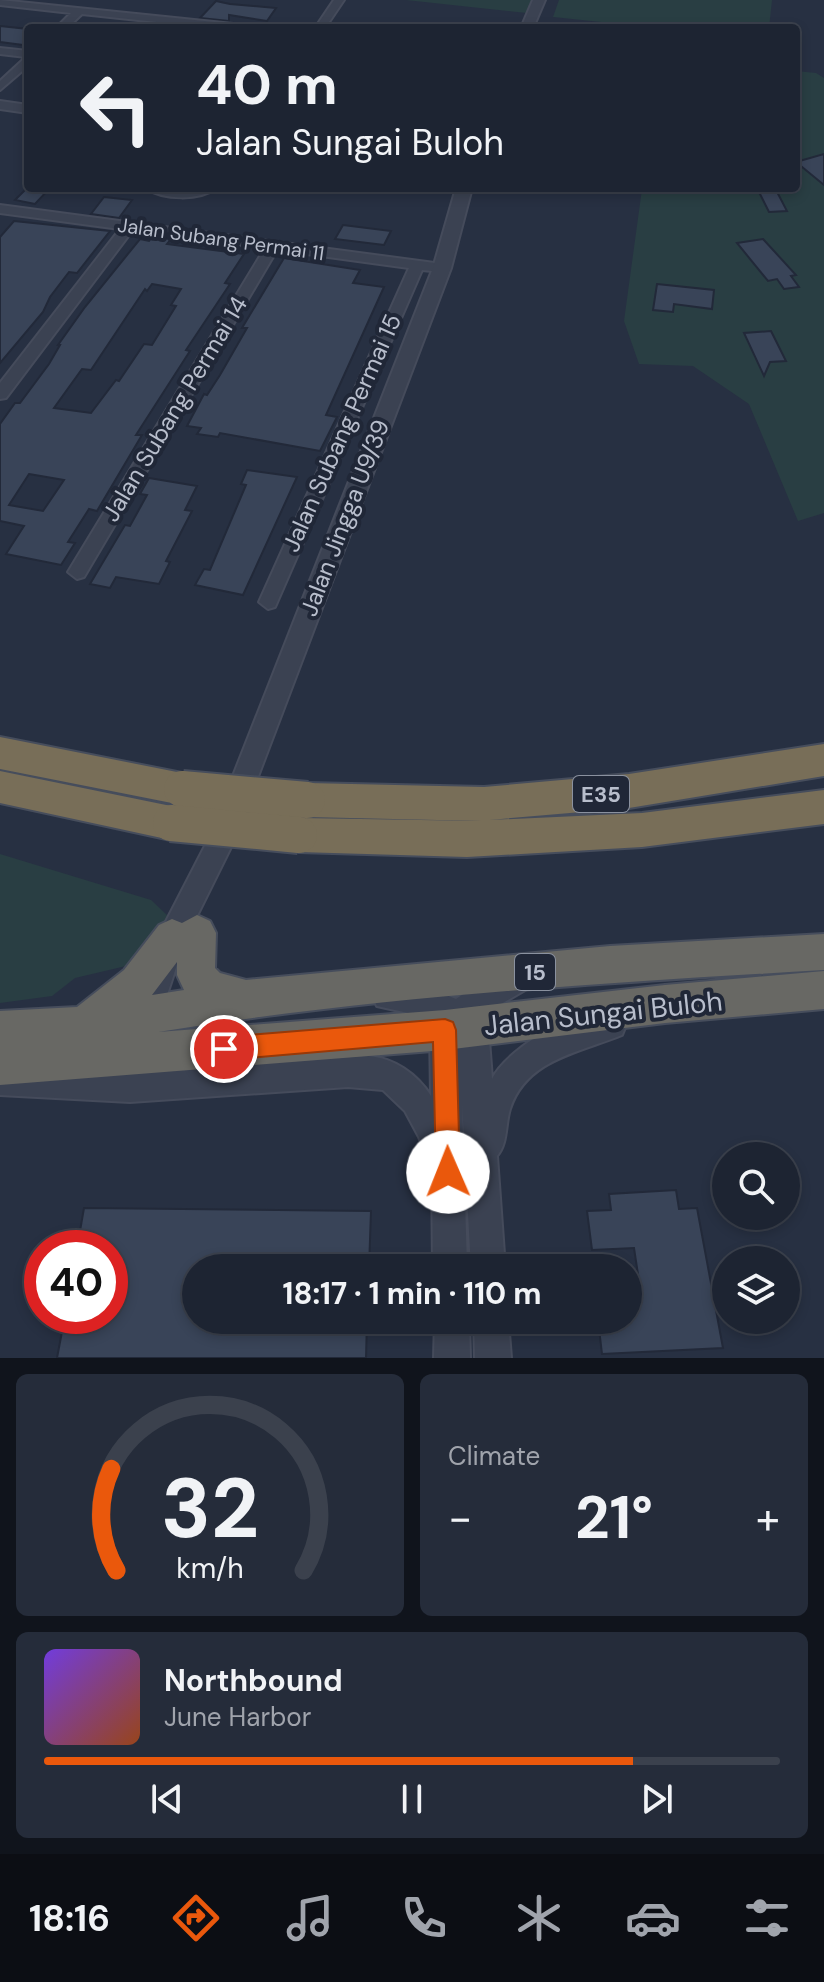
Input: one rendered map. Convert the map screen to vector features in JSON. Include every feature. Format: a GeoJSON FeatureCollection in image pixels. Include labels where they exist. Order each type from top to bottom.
{"type":"FeatureCollection","features":[{"type":"Feature","properties":{"kind":"highway","name":"E35"},"geometry":{"type":"LineString","coordinates":[[0,753],[176,806]]}},
{"type":"Feature","properties":{"kind":"highway","name":"E35"},"geometry":{"type":"LineString","coordinates":[[303,817],[629,791],[824,760]]}},
{"type":"Feature","properties":{"kind":"highway","name":"E35"},"geometry":{"type":"LineString","coordinates":[[0,787],[303,817],[467,839],[613,832],[824,807]]}},
{"type":"Feature","properties":{"kind":"highway"},"geometry":{"type":"LineString","coordinates":[[79,1026],[126,996],[184,935],[196,975],[209,989],[246,999]]}},
{"type":"Feature","properties":{"kind":"highway","name":"Jalan Sungai Buloh"},"geometry":{"type":"LineString","coordinates":[[0,1031],[155,1017],[246,999],[538,972],[824,952]]}},
{"type":"Feature","properties":{"kind":"highway","name":"Jalan Sungai Buloh"},"geometry":{"type":"LineString","coordinates":[[8,1070],[824,990]]}},
{"type":"Feature","properties":{"kind":"highway"},"geometry":{"type":"LineString","coordinates":[[8,1070],[117,1042],[155,1017],[166,1037],[193,1051]]}},
{"type":"Feature","properties":{"kind":"street"},"geometry":{"type":"LineString","coordinates":[[323,24],[339,0]]}},
{"type":"Feature","properties":{"kind":"street"},"geometry":{"type":"LineString","coordinates":[[529,24],[539,0]]}},
{"type":"Feature","properties":{"kind":"street"},"geometry":{"type":"LineString","coordinates":[[0,2],[204,24]]}},
{"type":"Feature","properties":{"kind":"street"},"geometry":{"type":"LineString","coordinates":[[65,24],[79,11]]}},
{"type":"Feature","properties":{"kind":"street"},"geometry":{"type":"LineString","coordinates":[[0,51],[24,56]]}},
{"type":"Feature","properties":{"kind":"street"},"geometry":{"type":"LineString","coordinates":[[0,87],[24,61]]}},
{"type":"Feature","properties":{"kind":"street"},"geometry":{"type":"LineString","coordinates":[[0,105],[24,108]]}},
{"type":"Feature","properties":{"kind":"street","name":"Jalan Jingga U9/39"},"geometry":{"type":"LineString","coordinates":[[155,1017],[442,268],[463,192]]}},
{"type":"Feature","properties":{"kind":"street","name":"Jalan Subang Permai 11"},"geometry":{"type":"LineString","coordinates":[[3,213],[129,226],[442,268]]}},
{"type":"Feature","properties":{"kind":"street"},"geometry":{"type":"LineString","coordinates":[[0,394],[129,226]]}},
{"type":"Feature","properties":{"kind":"street","name":"Jalan Subang Permai 14"},"geometry":{"type":"LineString","coordinates":[[77,572],[273,246]]}},
{"type":"Feature","properties":{"kind":"street","name":"Jalan Subang Permai 15"},"geometry":{"type":"LineString","coordinates":[[268,602],[417,265]]}},
{"type":"Feature","properties":{"kind":"street"},"geometry":{"type":"LineString","coordinates":[[450,1254],[448,1172],[458,1024],[494,988],[538,972]]}},
{"type":"Feature","properties":{"kind":"street"},"geometry":{"type":"LineString","coordinates":[[324,994],[413,997],[458,1024],[482,1173],[487,1254]]}},
{"type":"Feature","properties":{"kind":"street"},"geometry":{"type":"LineString","coordinates":[[482,1173],[497,1101],[517,1069],[546,1045],[597,1028],[727,999]]}},
{"type":"Feature","properties":{"kind":"street"},"geometry":{"type":"LineString","coordinates":[[8,1070],[51,1087],[106,1088],[348,1072],[380,1073],[403,1088],[422,1108],[448,1172]]}},
{"type":"Feature","properties":{"kind":"street"},"geometry":{"type":"LineString","coordinates":[[452,1334],[452,1358]]}},
{"type":"Feature","properties":{"kind":"street"},"geometry":{"type":"LineString","coordinates":[[492,1334],[493,1358]]}},
{"type":"Feature","properties":{"kind":"green space"},"geometry":{"type":"Polygon","coordinates":[[[406,0],[533,0],[527,13],[406,0]]]}},
{"type":"Feature","properties":{"kind":"green space"},"geometry":{"type":"Polygon","coordinates":[[[559,0],[772,0],[769,24],[620,24],[553,17],[559,0]]]}},
{"type":"Feature","properties":{"kind":"green space"},"geometry":{"type":"Polygon","coordinates":[[[800,71],[816,73],[824,78],[824,513],[798,521],[749,404],[693,366],[639,364],[624,321],[642,192],[800,192],[800,71]]]}},
{"type":"Feature","properties":{"kind":"green space"},"geometry":{"type":"Polygon","coordinates":[[[0,854],[151,900],[169,917],[156,946],[143,962],[75,978],[52,996],[0,1003],[0,854]]]}},
{"type":"Feature","properties":{"kind":"building"},"geometry":{"type":"Polygon","coordinates":[[[216,1],[276,8],[267,21],[229,15],[229,21],[200,18],[216,1]]]}},
{"type":"Feature","properties":{"kind":"building"},"geometry":{"type":"Polygon","coordinates":[[[0,26],[24,29],[23,45],[0,42],[0,26]]]}},
{"type":"Feature","properties":{"kind":"building"},"geometry":{"type":"Polygon","coordinates":[[[824,154],[824,185],[800,165],[800,161],[824,154]]]}},
{"type":"Feature","properties":{"kind":"building"},"geometry":{"type":"Polygon","coordinates":[[[24,191],[46,192],[35,204],[15,200],[24,191]]]}},
{"type":"Feature","properties":{"kind":"building"},"geometry":{"type":"Polygon","coordinates":[[[759,192],[777,192],[787,211],[769,212],[759,192]]]}},
{"type":"Feature","properties":{"kind":"building"},"geometry":{"type":"Polygon","coordinates":[[[104,197],[132,200],[119,218],[91,214],[104,197]]]}},
{"type":"Feature","properties":{"kind":"building"},"geometry":{"type":"Polygon","coordinates":[[[14,221],[110,231],[77,273],[69,272],[43,312],[0,363],[0,237],[14,221]]]}},
{"type":"Feature","properties":{"kind":"building"},"geometry":{"type":"Polygon","coordinates":[[[343,225],[391,231],[384,245],[335,239],[343,225]]]}},
{"type":"Feature","properties":{"kind":"building"},"geometry":{"type":"Polygon","coordinates":[[[152,237],[171,239],[167,244],[244,254],[225,283],[230,284],[186,350],[190,351],[136,435],[142,435],[97,511],[89,509],[68,542],[75,543],[61,565],[6,554],[24,526],[0,521],[0,424],[15,403],[20,403],[85,307],[140,239],[149,241],[152,237]],[[152,284],[147,291],[145,289],[91,370],[82,369],[54,408],[91,413],[116,380],[119,381],[144,344],[152,345],[176,306],[171,305],[181,289],[152,284]],[[29,474],[9,505],[43,511],[64,480],[29,474]]]}},
{"type":"Feature","properties":{"kind":"building"},"geometry":{"type":"Polygon","coordinates":[[[763,239],[796,275],[791,276],[799,287],[784,289],[777,279],[768,281],[737,243],[763,239]]]}},
{"type":"Feature","properties":{"kind":"building"},"geometry":{"type":"Polygon","coordinates":[[[284,258],[360,270],[353,283],[384,287],[326,415],[337,417],[320,451],[220,433],[218,437],[197,434],[201,428],[187,426],[204,394],[207,395],[220,375],[247,328],[242,328],[284,258]]]}},
{"type":"Feature","properties":{"kind":"building"},"geometry":{"type":"Polygon","coordinates":[[[657,284],[714,290],[712,309],[674,304],[673,312],[653,310],[657,284]]]}},
{"type":"Feature","properties":{"kind":"building"},"geometry":{"type":"Polygon","coordinates":[[[771,331],[786,361],[770,362],[764,376],[744,333],[771,331]]]}},
{"type":"Feature","properties":{"kind":"building"},"geometry":{"type":"Polygon","coordinates":[[[247,470],[297,477],[243,595],[195,585],[204,569],[210,570],[246,485],[241,484],[247,470]]]}},
{"type":"Feature","properties":{"kind":"building"},"geometry":{"type":"Polygon","coordinates":[[[149,478],[197,486],[185,510],[192,511],[166,561],[170,562],[159,584],[116,577],[110,588],[90,584],[125,525],[130,526],[147,495],[140,494],[149,478]]]}},
{"type":"Feature","properties":{"kind":"building"},"geometry":{"type":"Polygon","coordinates":[[[676,1190],[679,1209],[697,1208],[712,1289],[712,1334],[720,1334],[723,1348],[602,1354],[600,1334],[642,1334],[642,1254],[635,1254],[634,1248],[592,1250],[587,1211],[611,1210],[609,1194],[676,1190]]]}},
{"type":"Feature","properties":{"kind":"building"},"geometry":{"type":"Polygon","coordinates":[[[84,1208],[371,1211],[369,1254],[182,1254],[182,1334],[367,1334],[366,1358],[57,1358],[62,1334],[128,1334],[128,1230],[80,1230],[84,1208]]]}},
{"type":"Feature","properties":{"kind":"route"},"geometry":{"type":"LineString","coordinates":[[224,1049],[445,1030],[448,1172]]}}]}
